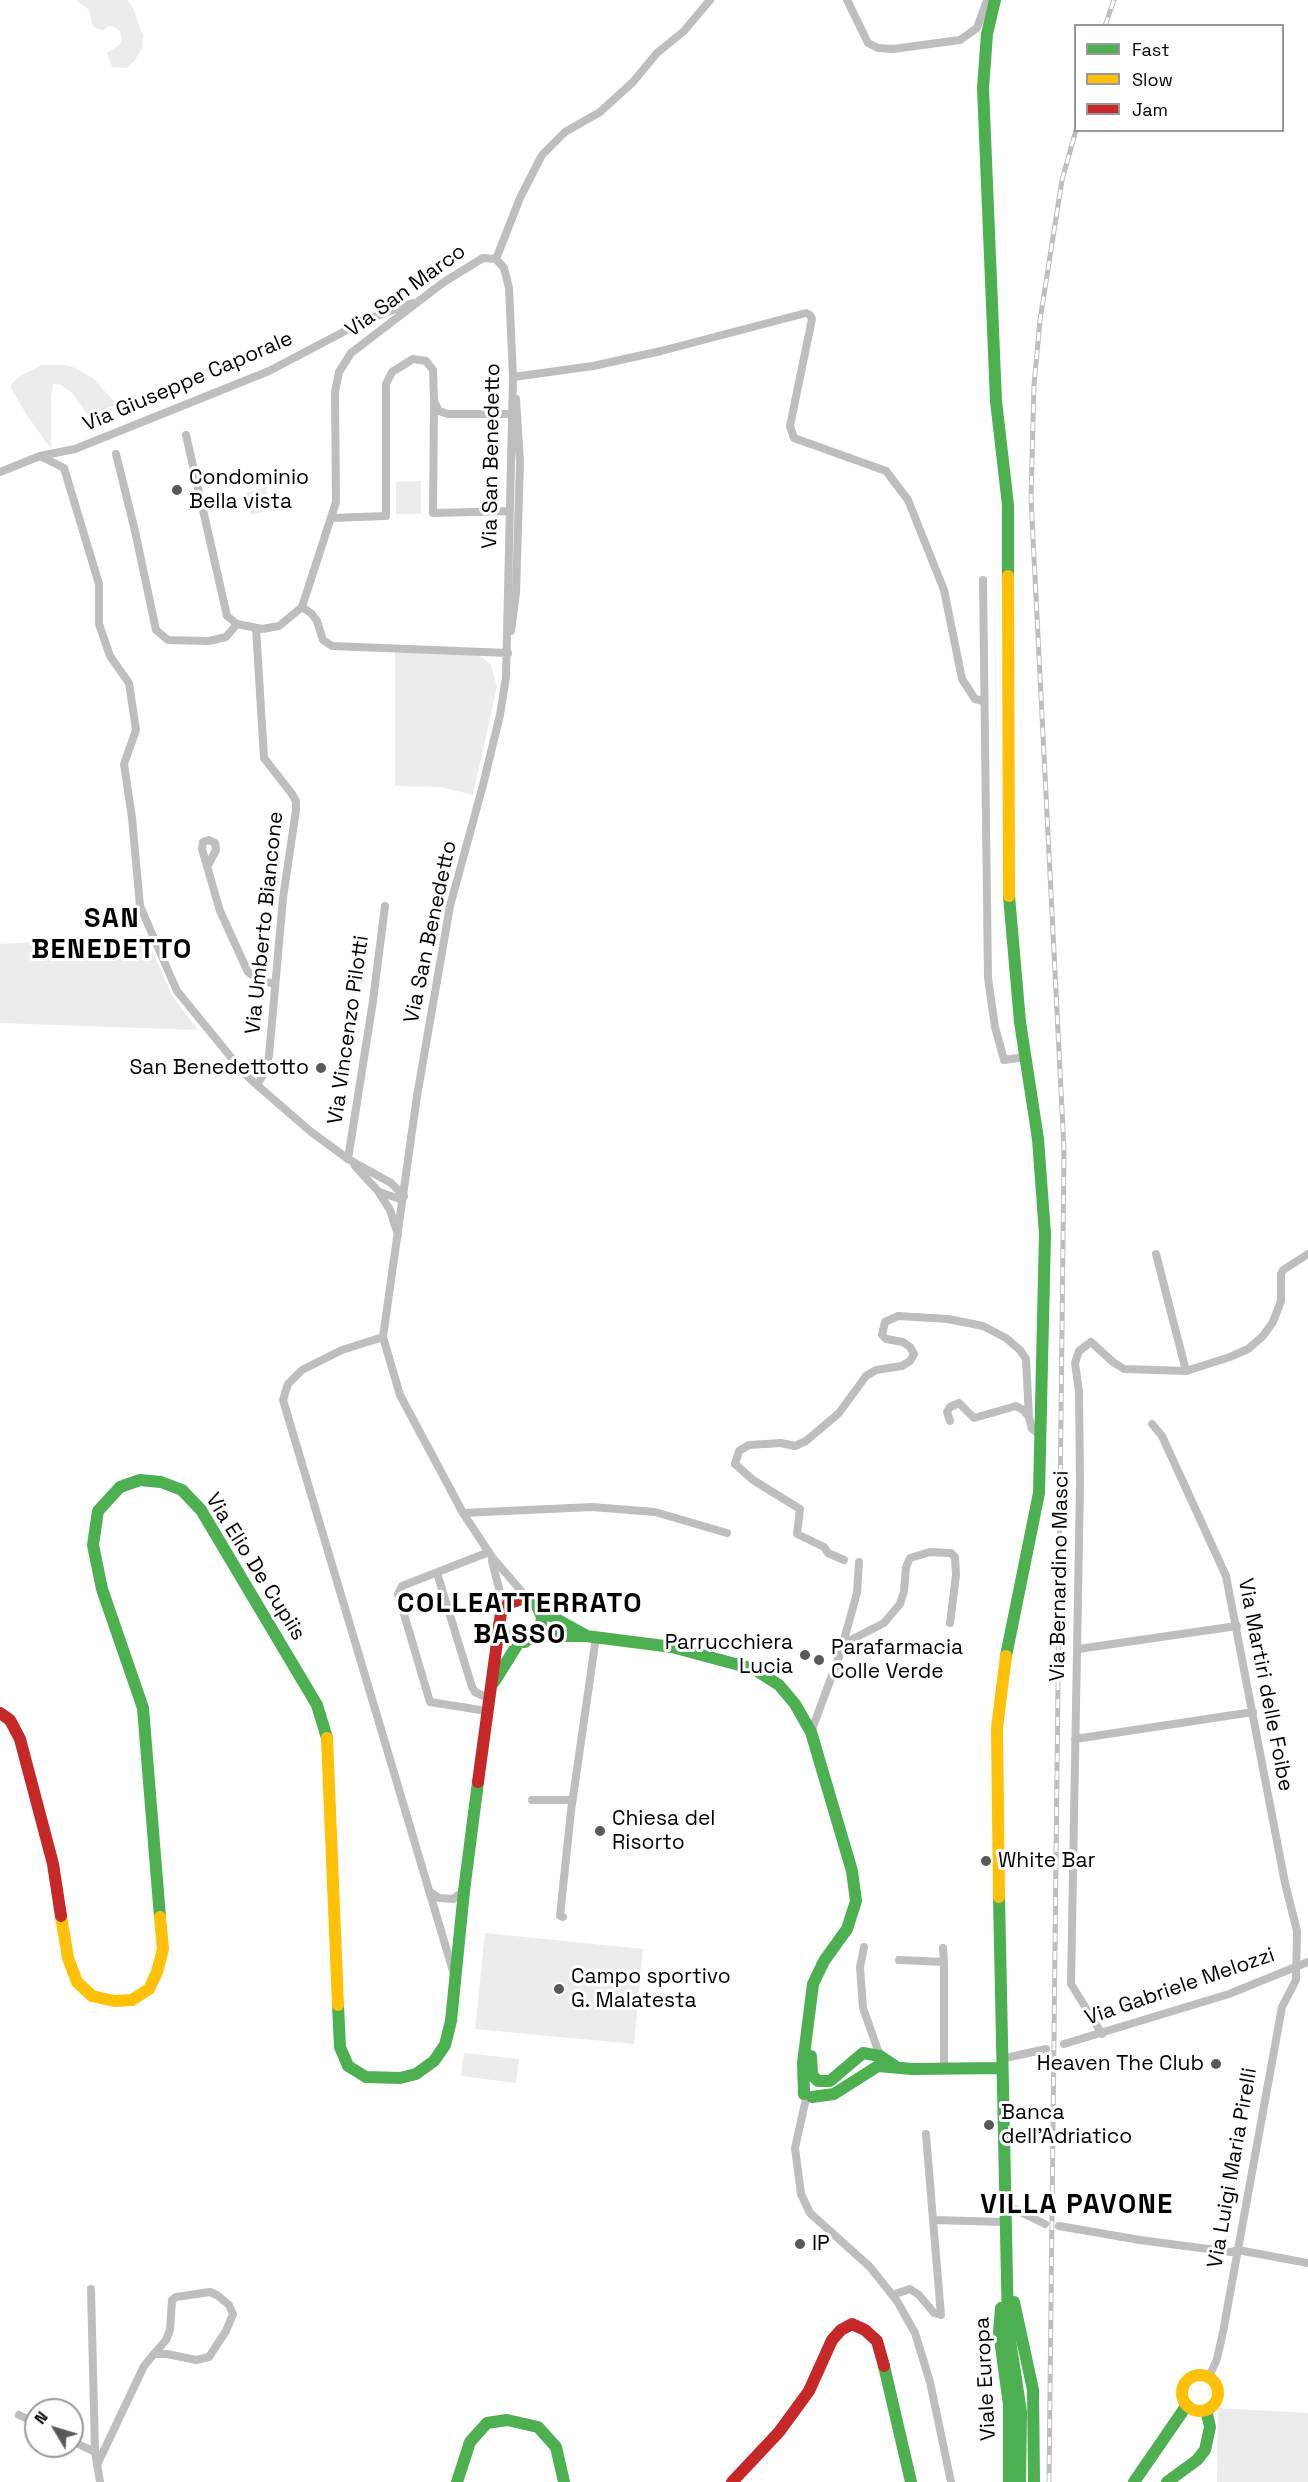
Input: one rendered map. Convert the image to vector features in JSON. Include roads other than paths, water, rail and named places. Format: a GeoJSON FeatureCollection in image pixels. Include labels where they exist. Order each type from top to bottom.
{"type":"FeatureCollection","features":[{"type":"Feature","properties":{"kind":"street"},"geometry":{"type":"LineString","coordinates":[[496,259],[520,198],[542,155],[565,132],[600,112],[633,82],[657,53],[684,31],[710,0]]}},
{"type":"Feature","properties":{"kind":"street"},"geometry":{"type":"LineString","coordinates":[[848,0],[868,43],[878,48],[893,49],[960,40],[977,28],[987,0]]}},
{"type":"Feature","properties":{"kind":"street","name":"Viale Europa"},"geometry":{"type":"LineString","coordinates":[[995,0],[985,52],[984,106],[996,401],[1008,505],[1010,912],[1045,1215],[1039,1493],[1034,1527],[1002,1677],[997,1714],[1008,2327],[1021,2412],[1022,2480]]}},
{"type":"Feature","properties":{"kind":"street","name":"Via San Marco"},"geometry":{"type":"LineString","coordinates":[[302,607],[336,502],[335,392],[339,372],[351,353],[444,282],[483,258],[496,259],[504,268],[509,288]]}},
{"type":"Feature","properties":{"kind":"street","name":"Via San Benedetto"},"geometry":{"type":"LineString","coordinates":[[490,1555],[463,1513],[400,1395],[383,1337],[417,1096],[450,906],[500,715],[508,653],[508,511],[513,377],[509,288]]}},
{"type":"Feature","properties":{"kind":"street","name":"Via Giuseppe Caporale"},"geometry":{"type":"LineString","coordinates":[[0,472],[40,456],[75,449],[269,371],[368,319],[419,301]]}},
{"type":"Feature","properties":{"kind":"street"},"geometry":{"type":"LineString","coordinates":[[186,435],[227,616],[237,624],[256,628],[279,626],[302,607],[312,614],[317,621],[323,640],[332,646],[508,653],[516,593],[520,462],[518,414],[513,377],[593,366],[661,351],[806,313],[812,319],[790,426],[794,438],[886,471],[908,500],[919,522],[944,590],[962,679],[975,699],[983,701]]}},
{"type":"Feature","properties":{"kind":"street"},"geometry":{"type":"LineString","coordinates":[[331,518],[386,516],[386,384],[392,372],[413,359],[426,361],[433,370],[433,513],[508,511]]}},
{"type":"Feature","properties":{"kind":"street"},"geometry":{"type":"LineString","coordinates":[[434,401],[439,411],[448,414],[511,414]]}},
{"type":"Feature","properties":{"kind":"street"},"geometry":{"type":"LineString","coordinates":[[116,454],[156,630],[168,640],[209,641],[226,637],[237,624]]}},
{"type":"Feature","properties":{"kind":"street","name":"Via Vincenzo Pilotti"},"geometry":{"type":"LineString","coordinates":[[40,456],[64,468],[99,584],[99,624],[111,656],[129,683],[136,730],[124,764],[132,818],[140,906],[177,992],[243,1072],[257,1085],[310,1131],[348,1159],[385,1179],[404,1196]]}},
{"type":"Feature","properties":{"kind":"street"},"geometry":{"type":"LineString","coordinates":[[982,580],[988,978],[995,1027],[1004,1060],[1025,1057]]}},
{"type":"Feature","properties":{"kind":"street","name":"Via Umberto Biancone"},"geometry":{"type":"LineString","coordinates":[[256,628],[264,758],[296,801],[274,984],[269,1056],[257,1085]]}},
{"type":"Feature","properties":{"kind":"street"},"geometry":{"type":"LineString","coordinates":[[208,865],[220,911],[248,972],[258,979],[274,984]]}},
{"type":"Feature","properties":{"kind":"street","name":"Via Vincenzo Pilotti"},"geometry":{"type":"LineString","coordinates":[[348,1159],[373,1001],[385,906]]}},
{"type":"Feature","properties":{"kind":"street","name":"Via Vincenzo Pilotti"},"geometry":{"type":"LineString","coordinates":[[348,1159],[378,1191],[390,1210],[398,1237]]}},
{"type":"Feature","properties":{"kind":"street"},"geometry":{"type":"LineString","coordinates":[[385,1179],[396,1181],[404,1175],[408,1168]]}},
{"type":"Feature","properties":{"kind":"street"},"geometry":{"type":"LineString","coordinates":[[378,1191],[397,1198],[404,1196]]}},
{"type":"Feature","properties":{"kind":"street"},"geometry":{"type":"LineString","coordinates":[[1156,1254],[1186,1371],[1230,1357],[1248,1348],[1263,1336],[1273,1322],[1281,1301],[1281,1274],[1308,1254]]}},
{"type":"Feature","properties":{"kind":"street"},"geometry":{"type":"LineString","coordinates":[[844,1560],[797,1534],[800,1509],[753,1480],[735,1464],[739,1451],[749,1445],[781,1443],[795,1446],[806,1441],[839,1413],[866,1376],[876,1370],[902,1366],[910,1361],[914,1354],[910,1347],[903,1342],[885,1339],[882,1335],[885,1322],[898,1316],[948,1319],[983,1326],[1006,1338],[1020,1350],[1026,1359],[1029,1418],[1032,1429],[1042,1435]]}},
{"type":"Feature","properties":{"kind":"street"},"geometry":{"type":"LineString","coordinates":[[383,1337],[342,1350],[302,1370],[288,1384],[283,1400],[455,1976]]}},
{"type":"Feature","properties":{"kind":"street","name":"Via Bernardino Masci"},"geometry":{"type":"LineString","coordinates":[[1102,2034],[1071,1984],[1080,1484],[1078,1392],[1075,1363],[1079,1351],[1091,1342],[1124,1369],[1186,1371]]}},
{"type":"Feature","properties":{"kind":"street"},"geometry":{"type":"LineString","coordinates":[[950,1421],[947,1412],[959,1403],[974,1418],[1016,1407],[1023,1410],[1029,1418]]}},
{"type":"Feature","properties":{"kind":"street","name":"Via Martiri delle Foibe"},"geometry":{"type":"LineString","coordinates":[[1152,1424],[1162,1436],[1226,1576],[1285,1883],[1297,1931],[1295,1966]]}},
{"type":"Feature","properties":{"kind":"street","name":"Via Elio De Cupiis"},"geometry":{"type":"LineString","coordinates":[[0,1713],[10,1720],[20,1739],[53,1864],[68,1958],[77,1982],[92,1996],[114,2001],[132,2000],[148,1989],[157,1972],[163,1949],[142,1708],[102,1589],[93,1545],[98,1511],[120,1487],[141,1480],[161,1482],[182,1490],[201,1510],[317,1705],[329,1744],[339,2047],[348,2066],[366,2077],[400,2078],[416,2074],[434,2061],[445,2045],[451,2021],[464,1891],[499,1624]]}},
{"type":"Feature","properties":{"kind":"street"},"geometry":{"type":"LineString","coordinates":[[463,1513],[592,1507],[655,1512],[727,1533]]}},
{"type":"Feature","properties":{"kind":"street"},"geometry":{"type":"LineString","coordinates":[[843,1644],[884,1623],[900,1604],[904,1591],[906,1567],[910,1558],[930,1552],[951,1552],[955,1557],[956,1575],[950,1623]]}},
{"type":"Feature","properties":{"kind":"street"},"geometry":{"type":"LineString","coordinates":[[488,1701],[430,1702],[398,1594],[402,1586],[490,1555]]}},
{"type":"Feature","properties":{"kind":"street"},"geometry":{"type":"LineString","coordinates":[[490,1555],[540,1610],[591,1636]]}},
{"type":"Feature","properties":{"kind":"street"},"geometry":{"type":"LineString","coordinates":[[490,1555],[504,1608],[499,1624],[504,1635],[519,1642],[525,1642],[536,1636],[591,1636],[672,1647],[754,1669],[779,1685],[795,1704],[811,1732],[852,1871],[856,1901],[848,1929],[824,1961],[810,1992],[803,2063],[807,2098],[795,2148],[801,2194],[810,2213],[870,2267],[892,2295],[915,2333],[930,2382],[951,2482]]}},
{"type":"Feature","properties":{"kind":"street"},"geometry":{"type":"LineString","coordinates":[[811,1732],[843,1644],[857,1593],[859,1562]]}},
{"type":"Feature","properties":{"kind":"street"},"geometry":{"type":"LineString","coordinates":[[437,1573],[472,1687],[488,1701]]}},
{"type":"Feature","properties":{"kind":"street"},"geometry":{"type":"LineString","coordinates":[[504,1608],[515,1600],[530,1601]]}},
{"type":"Feature","properties":{"kind":"street"},"geometry":{"type":"LineString","coordinates":[[536,1636],[543,1624],[540,1610]]}},
{"type":"Feature","properties":{"kind":"street"},"geometry":{"type":"LineString","coordinates":[[1078,1649],[1237,1626]]}},
{"type":"Feature","properties":{"kind":"street"},"geometry":{"type":"LineString","coordinates":[[563,1917],[560,1916],[591,1636]]}},
{"type":"Feature","properties":{"kind":"street"},"geometry":{"type":"LineString","coordinates":[[488,1701],[504,1663],[519,1642]]}},
{"type":"Feature","properties":{"kind":"street"},"geometry":{"type":"LineString","coordinates":[[1075,1739],[1253,1712]]}},
{"type":"Feature","properties":{"kind":"street"},"geometry":{"type":"LineString","coordinates":[[532,1800],[572,1800]]}},
{"type":"Feature","properties":{"kind":"street"},"geometry":{"type":"LineString","coordinates":[[429,1891],[439,1898],[453,1899],[464,1891]]}},
{"type":"Feature","properties":{"kind":"street"},"geometry":{"type":"LineString","coordinates":[[864,1947],[860,1967],[863,2008],[880,2056]]}},
{"type":"Feature","properties":{"kind":"street"},"geometry":{"type":"LineString","coordinates":[[943,1948],[944,2068]]}},
{"type":"Feature","properties":{"kind":"street"},"geometry":{"type":"LineString","coordinates":[[899,1960],[944,1962]]}},
{"type":"Feature","properties":{"kind":"street","name":"Via Gabriele Melozzi"},"geometry":{"type":"LineString","coordinates":[[1064,2044],[1229,1994],[1308,1962]]}},
{"type":"Feature","properties":{"kind":"street","name":"Via Luigi Maria Pirelli"},"geometry":{"type":"LineString","coordinates":[[1209,2378],[1217,2359],[1282,2007],[1296,1980],[1295,1966]]}},
{"type":"Feature","properties":{"kind":"street"},"geometry":{"type":"LineString","coordinates":[[810,1992],[815,2024],[811,2054],[812,2075],[818,2081],[830,2081],[855,2058],[863,2054],[871,2053],[880,2056],[898,2067]]}},
{"type":"Feature","properties":{"kind":"street"},"geometry":{"type":"LineString","coordinates":[[807,2098],[834,2094],[878,2066],[912,2069],[1002,2064],[1046,2049]]}},
{"type":"Feature","properties":{"kind":"street"},"geometry":{"type":"LineString","coordinates":[[892,2295],[910,2289],[919,2295],[934,2313],[941,2315],[926,2134]]}},
{"type":"Feature","properties":{"kind":"street"},"geometry":{"type":"LineString","coordinates":[[1004,2204],[1045,2224]]}},
{"type":"Feature","properties":{"kind":"street"},"geometry":{"type":"LineString","coordinates":[[933,2220],[1005,2222]]}},
{"type":"Feature","properties":{"kind":"street"},"geometry":{"type":"LineString","coordinates":[[1059,2226],[1140,2240],[1231,2252],[1238,2250],[1308,2263]]}},
{"type":"Feature","properties":{"kind":"street","name":"Viale Europa"},"geometry":{"type":"LineString","coordinates":[[1007,2274],[1031,2376],[1035,2482]]}},
{"type":"Feature","properties":{"kind":"street","name":"Viale Europa"},"geometry":{"type":"LineString","coordinates":[[1007,2274],[999,2332],[1009,2419],[1009,2482]]}},
{"type":"Feature","properties":{"kind":"street"},"geometry":{"type":"LineString","coordinates":[[91,2289],[95,2452],[100,2482]]}},
{"type":"Feature","properties":{"kind":"street"},"geometry":{"type":"LineString","coordinates":[[97,2465],[144,2366],[154,2354],[166,2340],[170,2330],[172,2300],[176,2297],[210,2292],[229,2305],[233,2314],[226,2331],[209,2357],[196,2360],[167,2354],[154,2354]]}},
{"type":"Feature","properties":{"kind":"street"},"geometry":{"type":"LineString","coordinates":[[732,2482],[779,2432],[809,2391],[832,2340],[841,2330],[852,2325],[866,2330],[877,2341],[911,2482]]}},
{"type":"Feature","properties":{"kind":"street"},"geometry":{"type":"LineString","coordinates":[[1195,2376],[1209,2378],[1215,2383],[1218,2394],[1214,2404],[1206,2410],[1194,2410],[1187,2405],[1182,2396],[1186,2382],[1195,2376]]}},
{"type":"Feature","properties":{"kind":"street"},"geometry":{"type":"LineString","coordinates":[[1134,2482],[1187,2405]]}},
{"type":"Feature","properties":{"kind":"street"},"geometry":{"type":"LineString","coordinates":[[1167,2482],[1197,2460],[1204,2450],[1210,2427],[1206,2410]]}},
{"type":"Feature","properties":{"kind":"street"},"geometry":{"type":"LineString","coordinates":[[19,2415],[24,2417]]}},
{"type":"Feature","properties":{"kind":"street"},"geometry":{"type":"LineString","coordinates":[[457,2482],[470,2442],[487,2423],[507,2420],[538,2427],[555,2446],[564,2482]]}},
{"type":"Feature","properties":{"kind":"street"},"geometry":{"type":"LineString","coordinates":[[84,2447],[95,2452]]}},
{"type":"Feature","properties":{"kind":"railway"},"geometry":{"type":"LineString","coordinates":[[1106,24],[1114,0]]}},
{"type":"Feature","properties":{"kind":"railway"},"geometry":{"type":"LineString","coordinates":[[1049,2482],[1064,1150],[1031,498],[1034,385],[1040,320],[1062,180],[1075,132]]}},
{"type":"Feature","properties":{"kind":"place","name":"Condominio Bella vista"},"geometry":{"type":"Point","coordinates":[177,490]}},
{"type":"Feature","properties":{"kind":"place","name":"San Benedettotto"},"geometry":{"type":"Point","coordinates":[321,1068]}},
{"type":"Feature","properties":{"kind":"place","name":"Parrucchiera Lucia"},"geometry":{"type":"Point","coordinates":[805,1655]}},
{"type":"Feature","properties":{"kind":"place","name":"Parafarmacia Colle Verde"},"geometry":{"type":"Point","coordinates":[819,1660]}},
{"type":"Feature","properties":{"kind":"place","name":"Chiesa del Risorto"},"geometry":{"type":"Point","coordinates":[600,1831]}},
{"type":"Feature","properties":{"kind":"place","name":"White Bar"},"geometry":{"type":"Point","coordinates":[986,1861]}},
{"type":"Feature","properties":{"kind":"place","name":"Campo sportivo G. Malatesta"},"geometry":{"type":"Point","coordinates":[559,1989]}},
{"type":"Feature","properties":{"kind":"place","name":"Heaven The Club"},"geometry":{"type":"Point","coordinates":[1216,2064]}},
{"type":"Feature","properties":{"kind":"place","name":"Banca dell'Adriatico"},"geometry":{"type":"Point","coordinates":[989,2125]}},
{"type":"Feature","properties":{"kind":"place","name":"IP"},"geometry":{"type":"Point","coordinates":[800,2244]}},
{"type":"Feature","properties":{"kind":"district","name":"SAN BENEDETTO"},"geometry":{"type":"Point","coordinates":[112,936]}},
{"type":"Feature","properties":{"kind":"district","name":"COLLEATTERRATO BASSO"},"geometry":{"type":"Point","coordinates":[520,1620]}},
{"type":"Feature","properties":{"kind":"district","name":"VILLA PAVONE"},"geometry":{"type":"Point","coordinates":[1077,2206]}}]}
